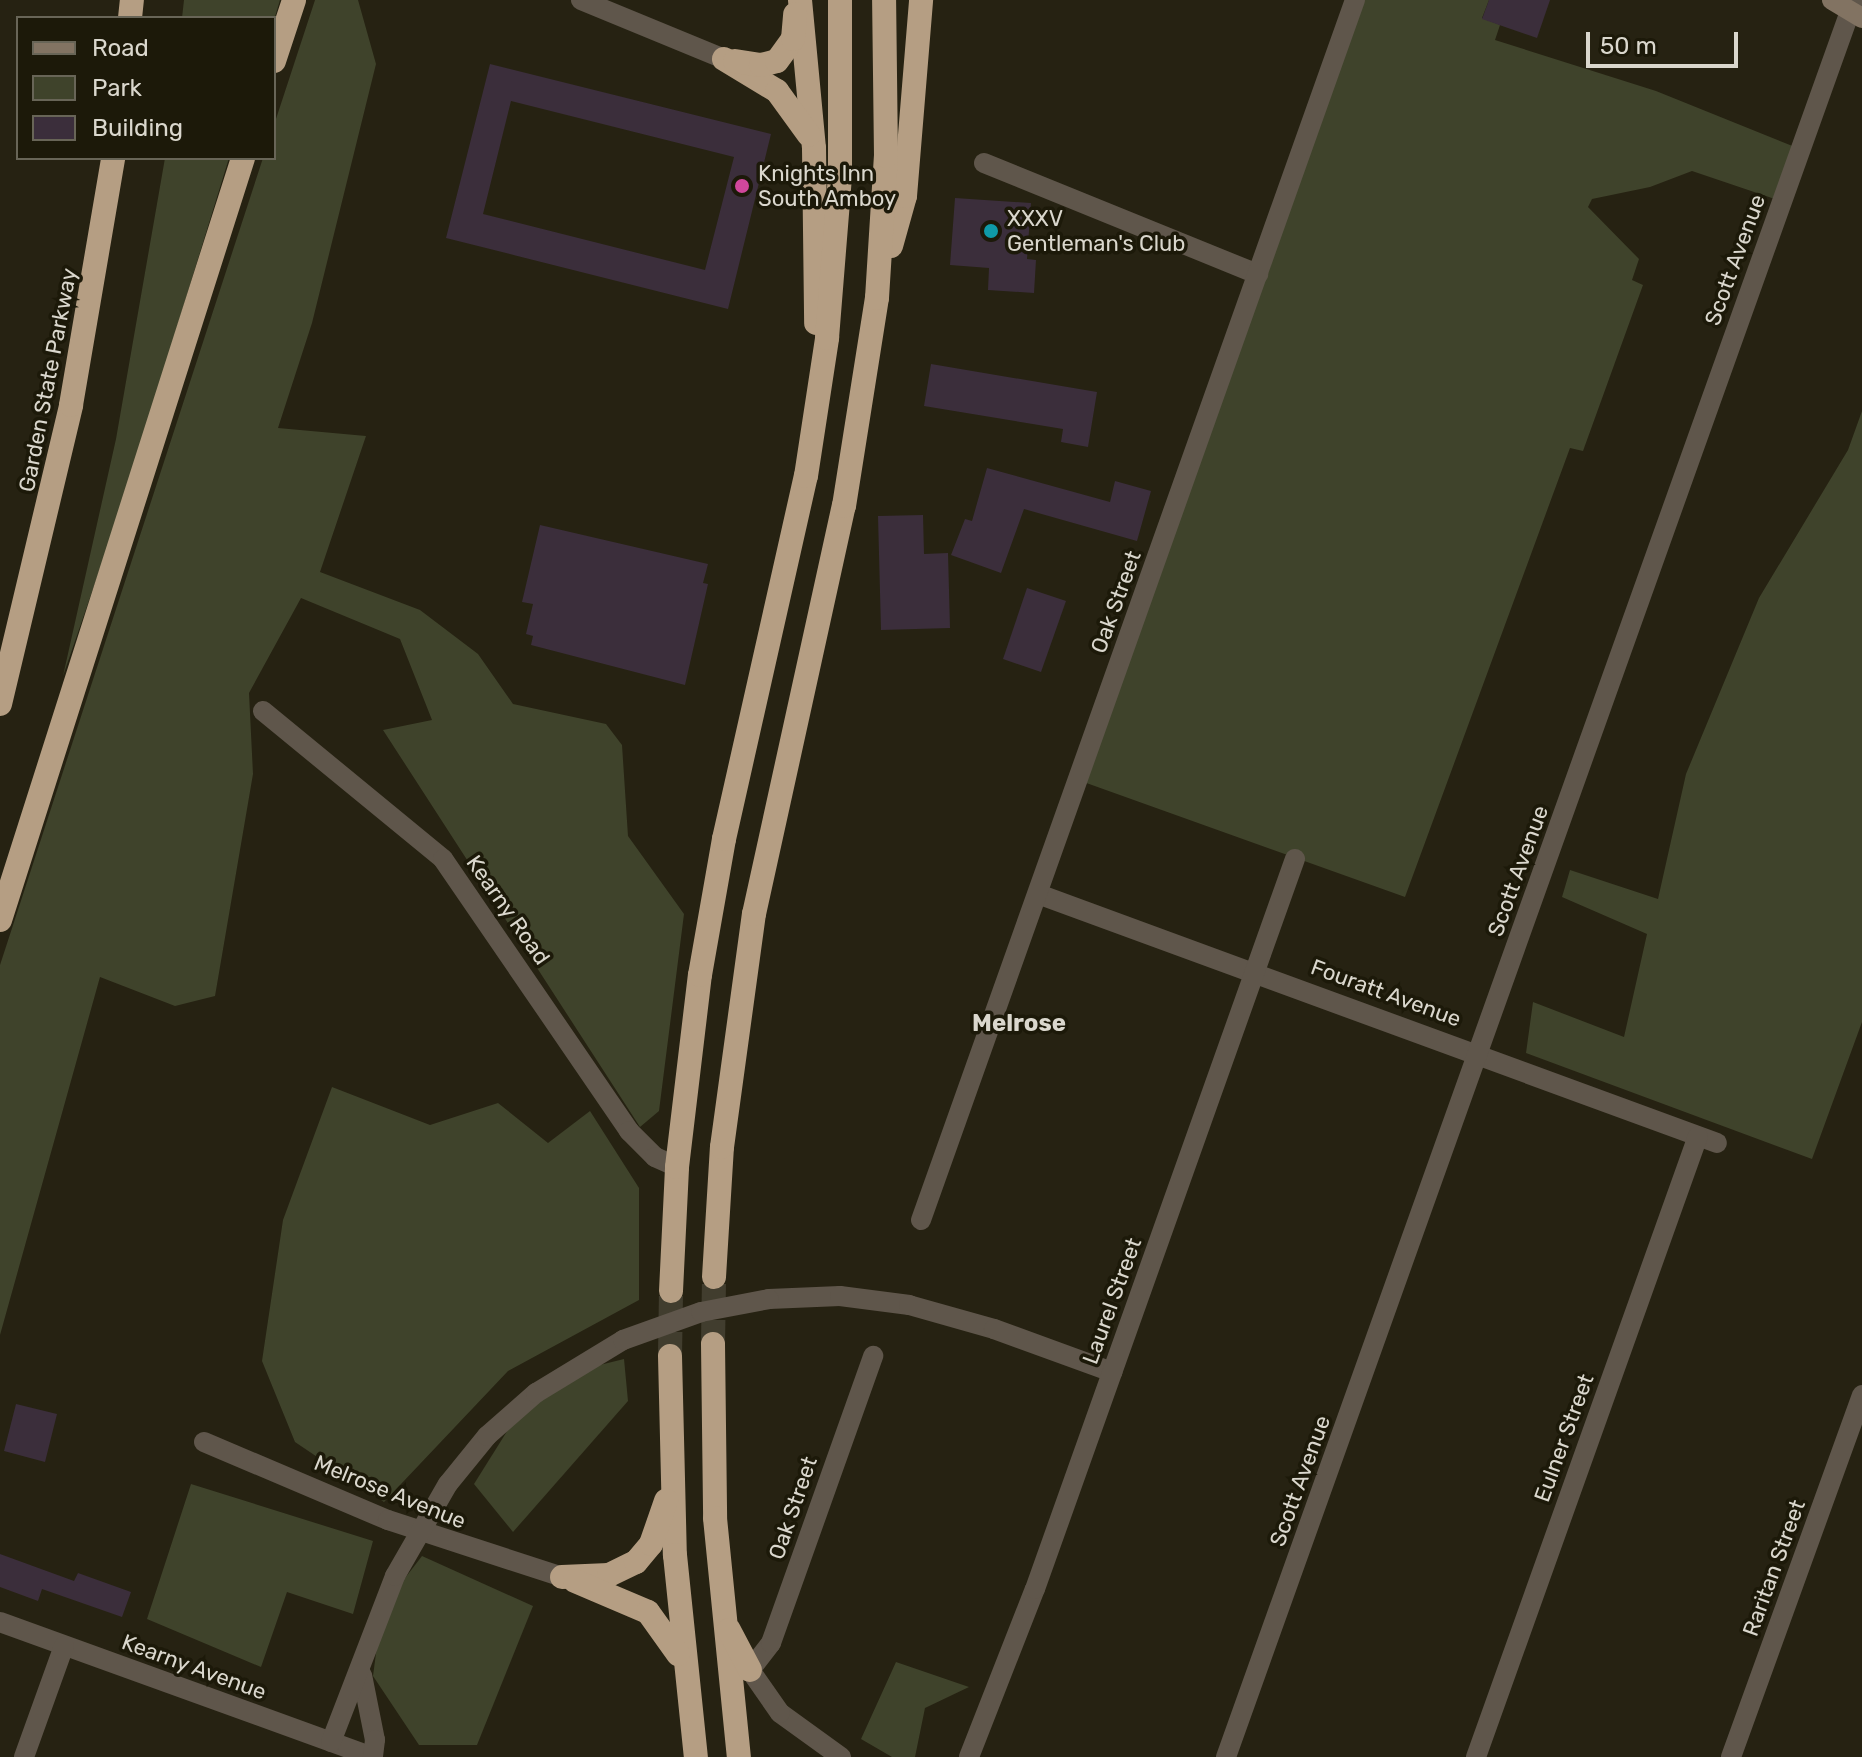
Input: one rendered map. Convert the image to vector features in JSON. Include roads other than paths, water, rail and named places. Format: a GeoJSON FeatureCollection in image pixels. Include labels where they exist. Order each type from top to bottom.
{"type":"FeatureCollection","features":[{"type":"Feature","properties":{"kind":"highway"},"geometry":{"type":"LineString","coordinates":[[276,55],[294,0]]}},
{"type":"Feature","properties":{"kind":"highway"},"geometry":{"type":"LineString","coordinates":[[724,59],[761,65],[784,56],[793,39],[798,0]]}},
{"type":"Feature","properties":{"kind":"highway"},"geometry":{"type":"LineString","coordinates":[[798,0],[814,148],[819,389]]}},
{"type":"Feature","properties":{"kind":"highway"},"geometry":{"type":"LineString","coordinates":[[671,1291],[677,1167],[713,894],[799,510],[819,389],[839,213],[840,0]]}},
{"type":"Feature","properties":{"kind":"highway"},"geometry":{"type":"LineString","coordinates":[[714,1277],[722,1147],[754,914],[842,517],[877,298],[886,156],[884,0]]}},
{"type":"Feature","properties":{"kind":"highway"},"geometry":{"type":"LineString","coordinates":[[877,298],[905,196],[921,0]]}},
{"type":"Feature","properties":{"kind":"highway"},"geometry":{"type":"LineString","coordinates":[[724,59],[787,100],[814,148]]}},
{"type":"Feature","properties":{"kind":"highway","name":"Garden State Parkway"},"geometry":{"type":"LineString","coordinates":[[0,704],[71,405],[113,160]]}},
{"type":"Feature","properties":{"kind":"highway"},"geometry":{"type":"LineString","coordinates":[[0,920],[242,160]]}},
{"type":"Feature","properties":{"kind":"highway"},"geometry":{"type":"LineString","coordinates":[[713,1344],[722,1606],[739,1757]]}},
{"type":"Feature","properties":{"kind":"highway"},"geometry":{"type":"LineString","coordinates":[[670,1356],[672,1479],[685,1674],[696,1757]]}},
{"type":"Feature","properties":{"kind":"highway"},"geometry":{"type":"LineString","coordinates":[[562,1577],[609,1575],[636,1562],[657,1530],[672,1479]]}},
{"type":"Feature","properties":{"kind":"highway"},"geometry":{"type":"LineString","coordinates":[[562,1577],[648,1612],[666,1631],[685,1674]]}},
{"type":"Feature","properties":{"kind":"highway"},"geometry":{"type":"LineString","coordinates":[[722,1606],[750,1670]]}},
{"type":"Feature","properties":{"kind":"street"},"geometry":{"type":"LineString","coordinates":[[581,0],[724,59]]}},
{"type":"Feature","properties":{"kind":"street","name":"Oak Street"},"geometry":{"type":"LineString","coordinates":[[921,1220],[1355,0]]}},
{"type":"Feature","properties":{"kind":"street","name":"Scott Avenue"},"geometry":{"type":"LineString","coordinates":[[1226,1757],[1849,7]]}},
{"type":"Feature","properties":{"kind":"street"},"geometry":{"type":"LineString","coordinates":[[984,163],[1258,274]]}},
{"type":"Feature","properties":{"kind":"street","name":"Kearny Road"},"geometry":{"type":"LineString","coordinates":[[263,711],[443,859],[629,1131],[655,1157],[677,1167]]}},
{"type":"Feature","properties":{"kind":"street","name":"Laurel Street"},"geometry":{"type":"LineString","coordinates":[[969,1757],[1112,1372],[1295,859]]}},
{"type":"Feature","properties":{"kind":"street","name":"Fouratt Avenue"},"geometry":{"type":"LineString","coordinates":[[1038,894],[1707,1139]]}},
{"type":"Feature","properties":{"kind":"street","name":"Eulner Street"},"geometry":{"type":"LineString","coordinates":[[1476,1757],[1707,1139]]}},
{"type":"Feature","properties":{"kind":"street"},"geometry":{"type":"LineString","coordinates":[[331,1742],[418,1531],[487,1436],[551,1381],[623,1340],[701,1312],[769,1299],[840,1296],[909,1305],[994,1329],[1112,1372]]}},
{"type":"Feature","properties":{"kind":"street","name":"Oak Street"},"geometry":{"type":"LineString","coordinates":[[750,1670],[771,1643],[873,1356]]}},
{"type":"Feature","properties":{"kind":"street","name":"Raritan Street"},"geometry":{"type":"LineString","coordinates":[[1731,1757],[1862,1395]]}},
{"type":"Feature","properties":{"kind":"street","name":"Melrose Avenue"},"geometry":{"type":"LineString","coordinates":[[204,1442],[418,1531],[562,1577]]}},
{"type":"Feature","properties":{"kind":"street","name":"Kearny Avenue"},"geometry":{"type":"LineString","coordinates":[[0,1622],[372,1757]]}},
{"type":"Feature","properties":{"kind":"street"},"geometry":{"type":"LineString","coordinates":[[24,1757],[64,1646]]}},
{"type":"Feature","properties":{"kind":"street"},"geometry":{"type":"LineString","coordinates":[[364,1658],[362,1697],[375,1740],[372,1757]]}},
{"type":"Feature","properties":{"kind":"street"},"geometry":{"type":"LineString","coordinates":[[750,1670],[780,1713],[841,1757]]}},
{"type":"Feature","properties":{"kind":"tunnel"},"geometry":{"type":"LineString","coordinates":[[713,1344],[714,1277]]}},
{"type":"Feature","properties":{"kind":"tunnel"},"geometry":{"type":"LineString","coordinates":[[670,1356],[671,1291]]}},
{"type":"Feature","properties":{"kind":"place","name":"Knights Inn South Amboy"},"geometry":{"type":"Point","coordinates":[742,186]}},
{"type":"Feature","properties":{"kind":"place","name":"XXXV Gentleman's Club"},"geometry":{"type":"Point","coordinates":[991,231]}},
{"type":"Feature","properties":{"kind":"district","name":"Melrose"},"geometry":{"type":"Point","coordinates":[1019,1024]}}]}
